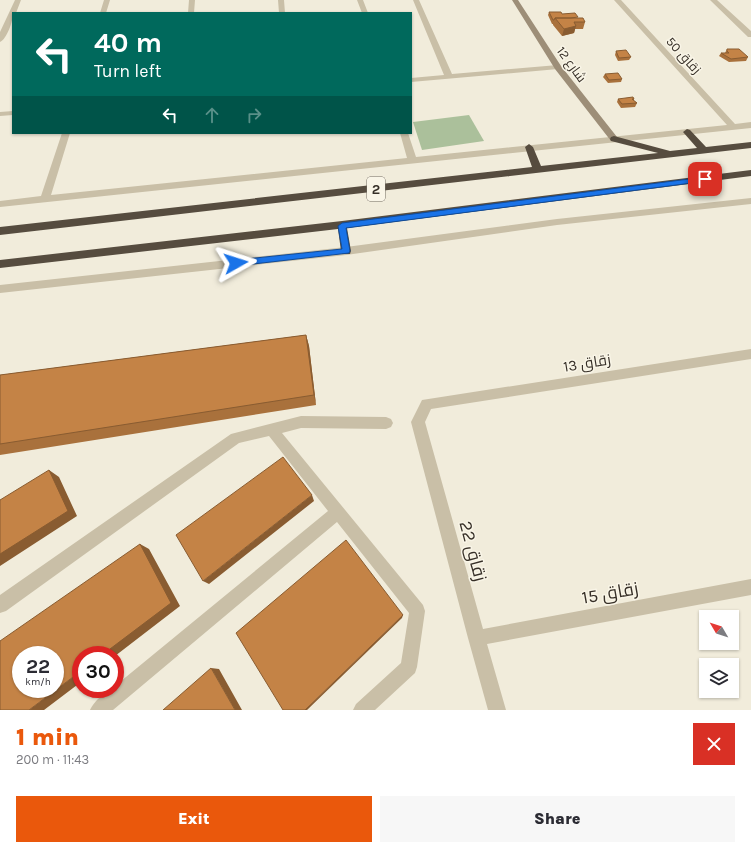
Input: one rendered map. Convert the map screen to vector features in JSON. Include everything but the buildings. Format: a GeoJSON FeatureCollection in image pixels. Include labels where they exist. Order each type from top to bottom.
{"type":"FeatureCollection","features":[{"type":"Feature","properties":{"kind":"highway"},"geometry":{"type":"LineString","coordinates":[[687,132],[702,150]]}},
{"type":"Feature","properties":{"kind":"highway"},"geometry":{"type":"LineString","coordinates":[[614,139],[673,154]]}},
{"type":"Feature","properties":{"kind":"highway","name":"2"},"geometry":{"type":"LineString","coordinates":[[0,231],[751,145]]}},
{"type":"Feature","properties":{"kind":"highway"},"geometry":{"type":"LineString","coordinates":[[529,147],[538,170]]}},
{"type":"Feature","properties":{"kind":"highway","name":"2"},"geometry":{"type":"LineString","coordinates":[[0,264],[342,226],[751,173]]}},
{"type":"Feature","properties":{"kind":"highway"},"geometry":{"type":"LineString","coordinates":[[342,226],[346,251]]}},
{"type":"Feature","properties":{"kind":"street"},"geometry":{"type":"LineString","coordinates":[[13,12],[18,0]]}},
{"type":"Feature","properties":{"kind":"street"},"geometry":{"type":"LineString","coordinates":[[103,12],[107,0]]}},
{"type":"Feature","properties":{"kind":"street"},"geometry":{"type":"LineString","coordinates":[[190,12],[192,0]]}},
{"type":"Feature","properties":{"kind":"street"},"geometry":{"type":"LineString","coordinates":[[281,0],[282,12]]}},
{"type":"Feature","properties":{"kind":"street"},"geometry":{"type":"LineString","coordinates":[[360,0],[365,12]]}},
{"type":"Feature","properties":{"kind":"street"},"geometry":{"type":"LineString","coordinates":[[416,0],[449,77]]}},
{"type":"Feature","properties":{"kind":"street","name":"شارع 12"},"geometry":{"type":"LineString","coordinates":[[515,0],[558,67],[614,139]]}},
{"type":"Feature","properties":{"kind":"street","name":"زقاق 50"},"geometry":{"type":"LineString","coordinates":[[618,0],[733,127]]}},
{"type":"Feature","properties":{"kind":"street"},"geometry":{"type":"LineString","coordinates":[[713,0],[751,35]]}},
{"type":"Feature","properties":{"kind":"street"},"geometry":{"type":"LineString","coordinates":[[0,40],[12,13]]}},
{"type":"Feature","properties":{"kind":"street"},"geometry":{"type":"LineString","coordinates":[[412,80],[558,67]]}},
{"type":"Feature","properties":{"kind":"street"},"geometry":{"type":"LineString","coordinates":[[0,114],[12,113]]}},
{"type":"Feature","properties":{"kind":"street"},"geometry":{"type":"LineString","coordinates":[[0,204],[529,147],[751,125]]}},
{"type":"Feature","properties":{"kind":"street"},"geometry":{"type":"LineString","coordinates":[[45,199],[66,134]]}},
{"type":"Feature","properties":{"kind":"street"},"geometry":{"type":"LineString","coordinates":[[404,134],[412,160]]}},
{"type":"Feature","properties":{"kind":"street"},"geometry":{"type":"LineString","coordinates":[[0,289],[346,251],[557,222],[751,200]]}},
{"type":"Feature","properties":{"kind":"street","name":"زقاق 13"},"geometry":{"type":"LineString","coordinates":[[427,404],[751,354]]}},
{"type":"Feature","properties":{"kind":"street","name":"زقاق 22"},"geometry":{"type":"LineString","coordinates":[[427,404],[418,422],[476,638],[497,710]]}},
{"type":"Feature","properties":{"kind":"street"},"geometry":{"type":"LineString","coordinates":[[0,605],[236,438],[301,422],[386,423]]}},
{"type":"Feature","properties":{"kind":"street"},"geometry":{"type":"LineString","coordinates":[[271,429],[417,611],[409,667],[362,710]]}},
{"type":"Feature","properties":{"kind":"street"},"geometry":{"type":"LineString","coordinates":[[99,710],[338,512]]}},
{"type":"Feature","properties":{"kind":"street","name":"زقاق 15"},"geometry":{"type":"LineString","coordinates":[[476,638],[751,587]]}},
{"type":"Feature","properties":{"kind":"green space"},"geometry":{"type":"Polygon","coordinates":[[[469,115],[484,141],[422,150],[413,122],[469,115]]]}},
{"type":"Feature","properties":{"kind":"route"},"geometry":{"type":"LineString","coordinates":[[236,263],[346,251],[342,226],[705,179]]}}]}
